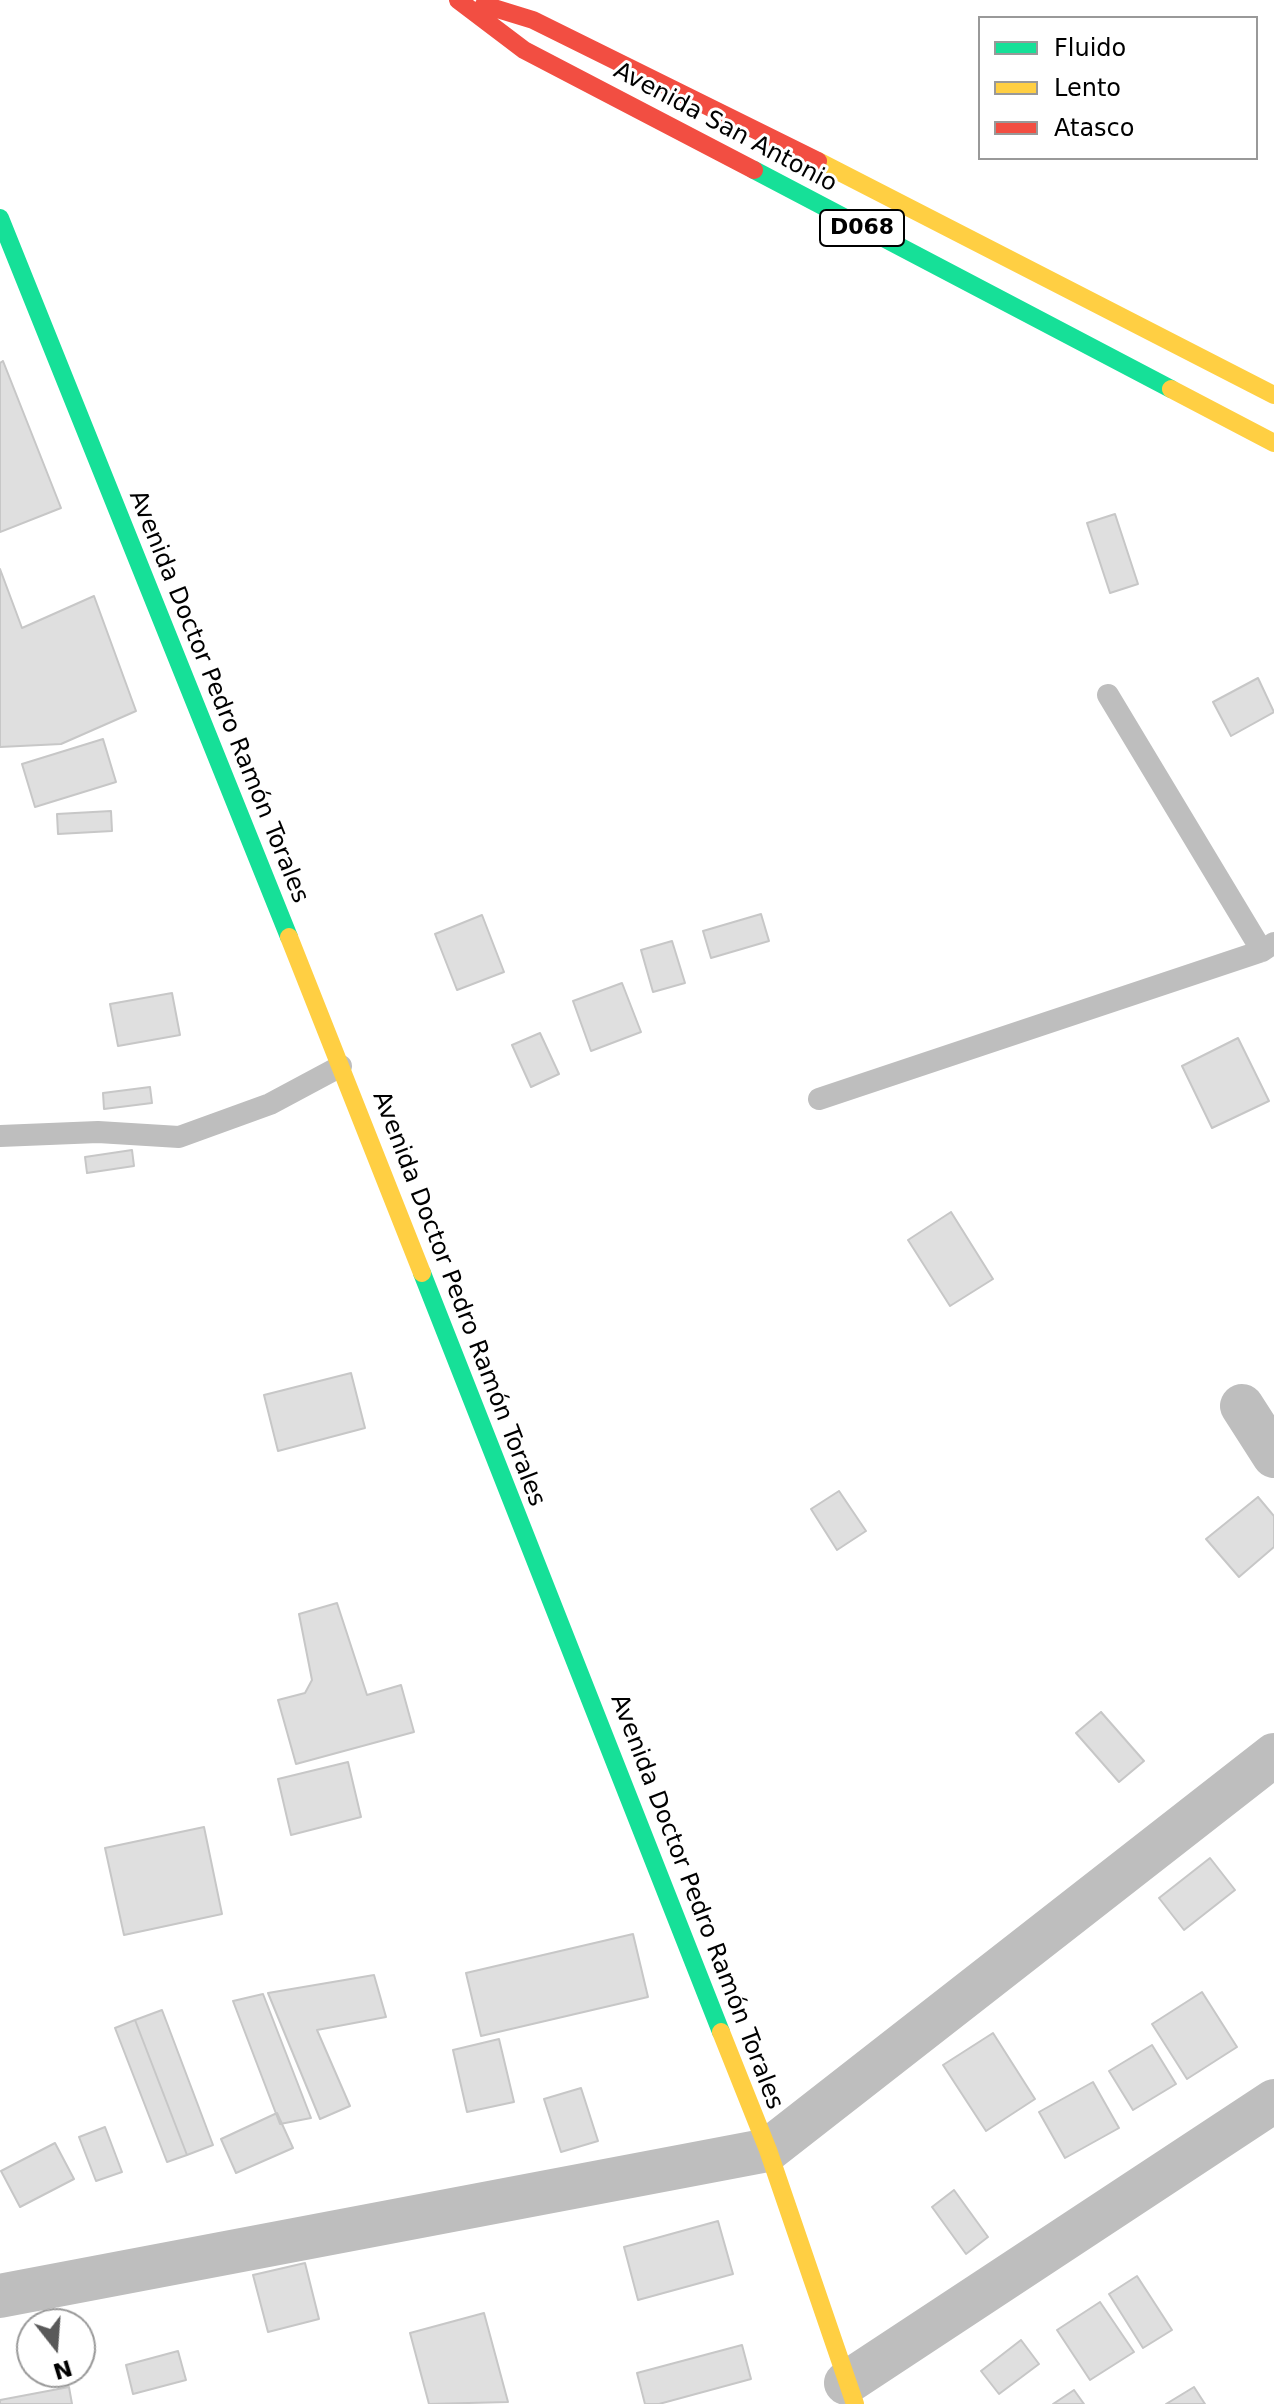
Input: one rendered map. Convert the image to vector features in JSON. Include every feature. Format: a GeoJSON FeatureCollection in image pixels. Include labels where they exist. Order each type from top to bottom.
{"type":"FeatureCollection","features":[{"type":"Feature","properties":{"kind":"street","name":"Avenida San Antonio"},"geometry":{"type":"LineString","coordinates":[[458,0],[524,50],[1274,443]]}},
{"type":"Feature","properties":{"kind":"street","name":"Avenida San Antonio"},"geometry":{"type":"LineString","coordinates":[[469,0],[533,20],[908,205],[1274,395]]}},
{"type":"Feature","properties":{"kind":"street","name":"Avenida Doctor Pedro Ramón Torales"},"geometry":{"type":"LineString","coordinates":[[0,218],[341,1066],[768,2150],[850,2394]]}},
{"type":"Feature","properties":{"kind":"street"},"geometry":{"type":"LineString","coordinates":[[1242,1406],[1274,1456]]}},
{"type":"Feature","properties":{"kind":"street"},"geometry":{"type":"LineString","coordinates":[[0,2296],[768,2150],[1274,1755]]}},
{"type":"Feature","properties":{"kind":"street"},"geometry":{"type":"LineString","coordinates":[[850,2394],[1274,2101]]}},
{"type":"Feature","properties":{"kind":"lane"},"geometry":{"type":"LineString","coordinates":[[819,1099],[1268,947],[1108,695]]}},
{"type":"Feature","properties":{"kind":"lane"},"geometry":{"type":"LineString","coordinates":[[0,1136],[98,1132],[179,1137],[270,1104],[341,1066]]}},
{"type":"Feature","properties":{"kind":"building"},"geometry":{"type":"Polygon","coordinates":[[[3,361],[61,508],[0,532],[0,363],[3,361]]]}},
{"type":"Feature","properties":{"kind":"building"},"geometry":{"type":"Polygon","coordinates":[[[1115,514],[1138,584],[1110,593],[1087,523],[1115,514]]]}},
{"type":"Feature","properties":{"kind":"building"},"geometry":{"type":"Polygon","coordinates":[[[0,569],[22,628],[94,596],[136,711],[61,744],[0,747],[0,569]]]}},
{"type":"Feature","properties":{"kind":"building"},"geometry":{"type":"Polygon","coordinates":[[[1258,678],[1274,712],[1231,736],[1213,702],[1258,678]]]}},
{"type":"Feature","properties":{"kind":"building"},"geometry":{"type":"Polygon","coordinates":[[[103,739],[116,782],[35,807],[22,764],[103,739]]]}},
{"type":"Feature","properties":{"kind":"building"},"geometry":{"type":"Polygon","coordinates":[[[111,811],[112,831],[58,834],[57,814],[111,811]]]}},
{"type":"Feature","properties":{"kind":"building"},"geometry":{"type":"Polygon","coordinates":[[[761,914],[769,941],[711,958],[703,931],[761,914]]]}},
{"type":"Feature","properties":{"kind":"building"},"geometry":{"type":"Polygon","coordinates":[[[482,915],[504,972],[457,990],[435,934],[482,915]]]}},
{"type":"Feature","properties":{"kind":"building"},"geometry":{"type":"Polygon","coordinates":[[[672,941],[685,983],[653,992],[641,950],[672,941]]]}},
{"type":"Feature","properties":{"kind":"building"},"geometry":{"type":"Polygon","coordinates":[[[622,983],[641,1032],[591,1051],[573,1001],[622,983]]]}},
{"type":"Feature","properties":{"kind":"building"},"geometry":{"type":"Polygon","coordinates":[[[172,993],[180,1035],[118,1046],[110,1004],[172,993]]]}},
{"type":"Feature","properties":{"kind":"building"},"geometry":{"type":"Polygon","coordinates":[[[540,1033],[559,1074],[531,1087],[512,1045],[540,1033]]]}},
{"type":"Feature","properties":{"kind":"building"},"geometry":{"type":"Polygon","coordinates":[[[1238,1038],[1269,1101],[1212,1128],[1182,1066],[1238,1038]]]}},
{"type":"Feature","properties":{"kind":"building"},"geometry":{"type":"Polygon","coordinates":[[[150,1087],[152,1103],[104,1109],[103,1093],[150,1087]]]}},
{"type":"Feature","properties":{"kind":"building"},"geometry":{"type":"Polygon","coordinates":[[[132,1150],[134,1166],[87,1173],[85,1157],[132,1150]]]}},
{"type":"Feature","properties":{"kind":"building"},"geometry":{"type":"Polygon","coordinates":[[[951,1212],[993,1279],[950,1306],[908,1240],[951,1212]]]}},
{"type":"Feature","properties":{"kind":"building"},"geometry":{"type":"Polygon","coordinates":[[[351,1373],[365,1428],[278,1451],[264,1395],[351,1373]]]}},
{"type":"Feature","properties":{"kind":"building"},"geometry":{"type":"Polygon","coordinates":[[[839,1491],[866,1531],[837,1550],[811,1509],[839,1491]]]}},
{"type":"Feature","properties":{"kind":"building"},"geometry":{"type":"Polygon","coordinates":[[[1258,1497],[1274,1516],[1274,1547],[1239,1577],[1206,1539],[1258,1497]]]}},
{"type":"Feature","properties":{"kind":"building"},"geometry":{"type":"Polygon","coordinates":[[[337,1603],[367,1695],[401,1685],[414,1732],[296,1764],[278,1700],[305,1693],[312,1680],[299,1614],[337,1603]]]}},
{"type":"Feature","properties":{"kind":"building"},"geometry":{"type":"Polygon","coordinates":[[[1101,1712],[1144,1761],[1119,1782],[1076,1733],[1101,1712]]]}},
{"type":"Feature","properties":{"kind":"building"},"geometry":{"type":"Polygon","coordinates":[[[348,1762],[361,1817],[291,1835],[278,1779],[348,1762]]]}},
{"type":"Feature","properties":{"kind":"building"},"geometry":{"type":"Polygon","coordinates":[[[204,1827],[222,1914],[124,1935],[105,1848],[204,1827]]]}},
{"type":"Feature","properties":{"kind":"building"},"geometry":{"type":"Polygon","coordinates":[[[1210,1858],[1235,1890],[1184,1930],[1159,1898],[1210,1858]]]}},
{"type":"Feature","properties":{"kind":"building"},"geometry":{"type":"Polygon","coordinates":[[[633,1934],[648,1997],[481,2036],[466,1973],[633,1934]]]}},
{"type":"Feature","properties":{"kind":"building"},"geometry":{"type":"Polygon","coordinates":[[[374,1975],[386,2017],[317,2030],[350,2106],[320,2119],[268,1993],[374,1975]]]}},
{"type":"Feature","properties":{"kind":"building"},"geometry":{"type":"Polygon","coordinates":[[[1202,1992],[1237,2047],[1187,2079],[1152,2024],[1202,1992]]]}},
{"type":"Feature","properties":{"kind":"building"},"geometry":{"type":"Polygon","coordinates":[[[263,1994],[311,2118],[280,2124],[233,2001],[263,1994]]]}},
{"type":"Feature","properties":{"kind":"building"},"geometry":{"type":"Polygon","coordinates":[[[162,2010],[213,2145],[187,2155],[135,2020],[162,2010]]]}},
{"type":"Feature","properties":{"kind":"building"},"geometry":{"type":"Polygon","coordinates":[[[135,2020],[187,2155],[167,2162],[115,2028],[135,2020]]]}},
{"type":"Feature","properties":{"kind":"building"},"geometry":{"type":"Polygon","coordinates":[[[993,2033],[1035,2099],[986,2131],[943,2065],[993,2033]]]}},
{"type":"Feature","properties":{"kind":"building"},"geometry":{"type":"Polygon","coordinates":[[[499,2039],[514,2102],[467,2112],[453,2050],[499,2039]]]}},
{"type":"Feature","properties":{"kind":"building"},"geometry":{"type":"Polygon","coordinates":[[[1152,2045],[1176,2084],[1133,2110],[1109,2071],[1152,2045]]]}},
{"type":"Feature","properties":{"kind":"building"},"geometry":{"type":"Polygon","coordinates":[[[1093,2082],[1119,2128],[1065,2158],[1039,2112],[1093,2082]]]}},
{"type":"Feature","properties":{"kind":"building"},"geometry":{"type":"Polygon","coordinates":[[[581,2088],[598,2141],[561,2152],[544,2099],[581,2088]]]}},
{"type":"Feature","properties":{"kind":"building"},"geometry":{"type":"Polygon","coordinates":[[[277,2113],[293,2148],[236,2173],[221,2139],[277,2113]]]}},
{"type":"Feature","properties":{"kind":"building"},"geometry":{"type":"Polygon","coordinates":[[[105,2127],[122,2172],[96,2181],[79,2137],[105,2127]]]}},
{"type":"Feature","properties":{"kind":"building"},"geometry":{"type":"Polygon","coordinates":[[[55,2143],[74,2179],[20,2207],[1,2171],[55,2143]]]}},
{"type":"Feature","properties":{"kind":"building"},"geometry":{"type":"Polygon","coordinates":[[[954,2190],[988,2237],[966,2254],[932,2207],[954,2190]]]}},
{"type":"Feature","properties":{"kind":"building"},"geometry":{"type":"Polygon","coordinates":[[[718,2221],[733,2274],[638,2300],[624,2247],[718,2221]]]}},
{"type":"Feature","properties":{"kind":"building"},"geometry":{"type":"Polygon","coordinates":[[[305,2263],[319,2319],[268,2332],[253,2275],[305,2263]]]}},
{"type":"Feature","properties":{"kind":"building"},"geometry":{"type":"Polygon","coordinates":[[[1137,2276],[1172,2330],[1143,2348],[1109,2294],[1137,2276]]]}},
{"type":"Feature","properties":{"kind":"building"},"geometry":{"type":"Polygon","coordinates":[[[1100,2302],[1134,2352],[1090,2380],[1057,2330],[1100,2302]]]}},
{"type":"Feature","properties":{"kind":"building"},"geometry":{"type":"Polygon","coordinates":[[[484,2313],[508,2402],[429,2404],[410,2333],[484,2313]]]}},
{"type":"Feature","properties":{"kind":"building"},"geometry":{"type":"Polygon","coordinates":[[[1021,2340],[1039,2364],[999,2394],[981,2371],[1021,2340]]]}},
{"type":"Feature","properties":{"kind":"building"},"geometry":{"type":"Polygon","coordinates":[[[742,2345],[751,2379],[659,2404],[645,2404],[637,2373],[742,2345]]]}},
{"type":"Feature","properties":{"kind":"building"},"geometry":{"type":"Polygon","coordinates":[[[178,2351],[186,2380],[133,2394],[126,2365],[178,2351]]]}},
{"type":"Feature","properties":{"kind":"building"},"geometry":{"type":"Polygon","coordinates":[[[1194,2387],[1205,2404],[1166,2404],[1194,2387]]]}},
{"type":"Feature","properties":{"kind":"building"},"geometry":{"type":"Polygon","coordinates":[[[69,2388],[72,2404],[0,2404],[0,2400],[69,2388]]]}},
{"type":"Feature","properties":{"kind":"building"},"geometry":{"type":"Polygon","coordinates":[[[1074,2390],[1084,2404],[1053,2404],[1074,2390]]]}},
{"type":"Feature","properties":{"kind":"traffic: fast"},"geometry":{"type":"LineString","coordinates":[[754,170],[1171,389]]}},
{"type":"Feature","properties":{"kind":"traffic: fast"},"geometry":{"type":"LineString","coordinates":[[0,218],[289,937]]}},
{"type":"Feature","properties":{"kind":"traffic: fast"},"geometry":{"type":"LineString","coordinates":[[422,1273],[721,2032]]}},
{"type":"Feature","properties":{"kind":"traffic: slow"},"geometry":{"type":"LineString","coordinates":[[818,161],[1274,395]]}},
{"type":"Feature","properties":{"kind":"traffic: slow"},"geometry":{"type":"LineString","coordinates":[[1171,389],[1274,443]]}},
{"type":"Feature","properties":{"kind":"traffic: slow"},"geometry":{"type":"LineString","coordinates":[[289,937],[422,1273]]}},
{"type":"Feature","properties":{"kind":"traffic: slow"},"geometry":{"type":"LineString","coordinates":[[721,2032],[768,2150],[855,2404]]}},
{"type":"Feature","properties":{"kind":"traffic: jam"},"geometry":{"type":"LineString","coordinates":[[458,0],[524,50],[754,170]]}},
{"type":"Feature","properties":{"kind":"traffic: jam"},"geometry":{"type":"LineString","coordinates":[[484,5],[533,20],[818,161]]}}]}
